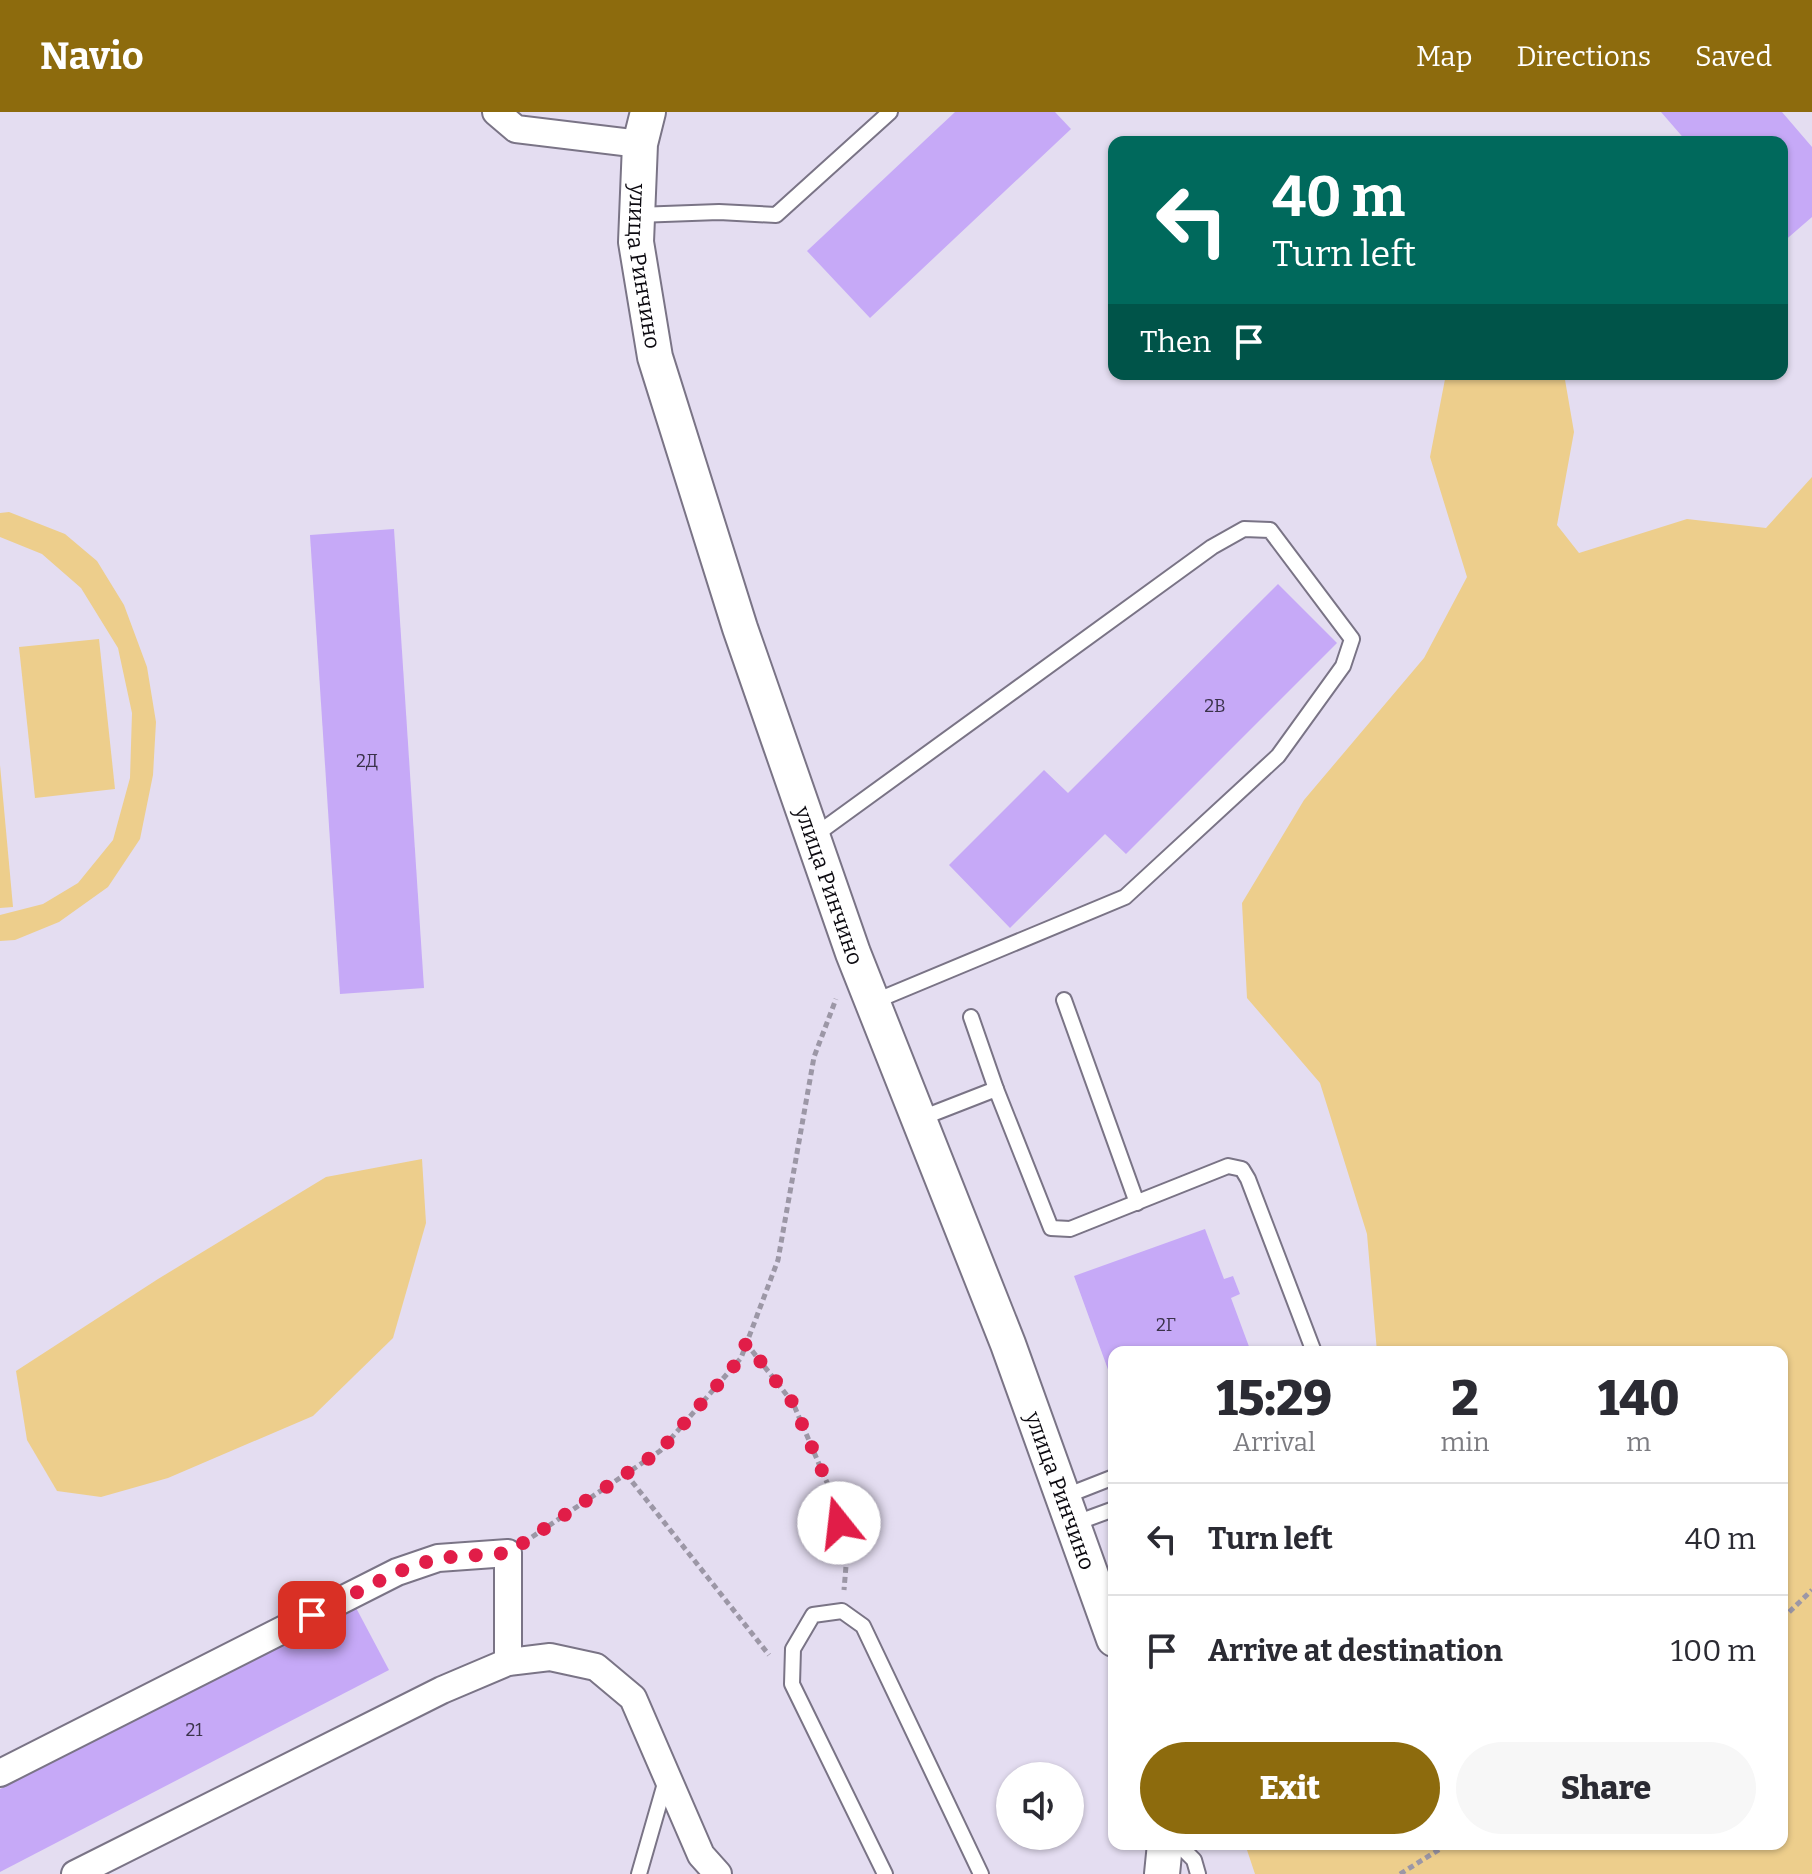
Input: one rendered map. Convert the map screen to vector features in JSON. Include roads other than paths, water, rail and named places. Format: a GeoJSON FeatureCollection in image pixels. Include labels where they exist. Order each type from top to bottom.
{"type":"FeatureCollection","features":[{"type":"Feature","properties":{"kind":"street"},"geometry":{"type":"LineString","coordinates":[[496,112],[516,129],[644,128]]}},
{"type":"Feature","properties":{"kind":"street","name":"улица Ринчино"},"geometry":{"type":"LineString","coordinates":[[644,128],[636,242],[655,357],[740,628],[853,953],[1008,1344],[1108,1622]]}},
{"type":"Feature","properties":{"kind":"street"},"geometry":{"type":"LineString","coordinates":[[0,1773],[397,1572],[438,1558],[508,1553],[508,1662]]}},
{"type":"Feature","properties":{"kind":"street"},"geometry":{"type":"LineString","coordinates":[[75,1874],[442,1690],[508,1662],[550,1657],[596,1667],[633,1698],[701,1855],[718,1874]]}},
{"type":"Feature","properties":{"kind":"street"},"geometry":{"type":"LineString","coordinates":[[1162,1874],[1164,1850]]}},
{"type":"Feature","properties":{"kind":"lane"},"geometry":{"type":"LineString","coordinates":[[637,215],[719,212],[776,215],[890,112]]}},
{"type":"Feature","properties":{"kind":"lane"},"geometry":{"type":"LineString","coordinates":[[813,837],[1212,547],[1244,529],[1270,530],[1352,639],[1343,666],[1278,756],[1125,897],[872,1002]]}},
{"type":"Feature","properties":{"kind":"lane"},"geometry":{"type":"LineString","coordinates":[[1064,1000],[1137,1203]]}},
{"type":"Feature","properties":{"kind":"lane"},"geometry":{"type":"LineString","coordinates":[[971,1017],[1051,1228],[1070,1229],[1228,1166],[1242,1169],[1312,1346]]}},
{"type":"Feature","properties":{"kind":"lane"},"geometry":{"type":"LineString","coordinates":[[919,1119],[996,1089]]}},
{"type":"Feature","properties":{"kind":"lane"},"geometry":{"type":"LineString","coordinates":[[1068,1510],[1108,1481]]}},
{"type":"Feature","properties":{"kind":"lane"},"geometry":{"type":"LineString","coordinates":[[1068,1510],[1108,1509]]}},
{"type":"Feature","properties":{"kind":"lane"},"geometry":{"type":"LineString","coordinates":[[885,1874],[792,1684],[793,1649],[813,1615],[842,1611],[863,1626],[981,1874]]}},
{"type":"Feature","properties":{"kind":"lane"},"geometry":{"type":"LineString","coordinates":[[639,1874],[667,1776]]}},
{"type":"Feature","properties":{"kind":"lane"},"geometry":{"type":"LineString","coordinates":[[1184,1850],[1194,1860],[1198,1874]]}}]}
